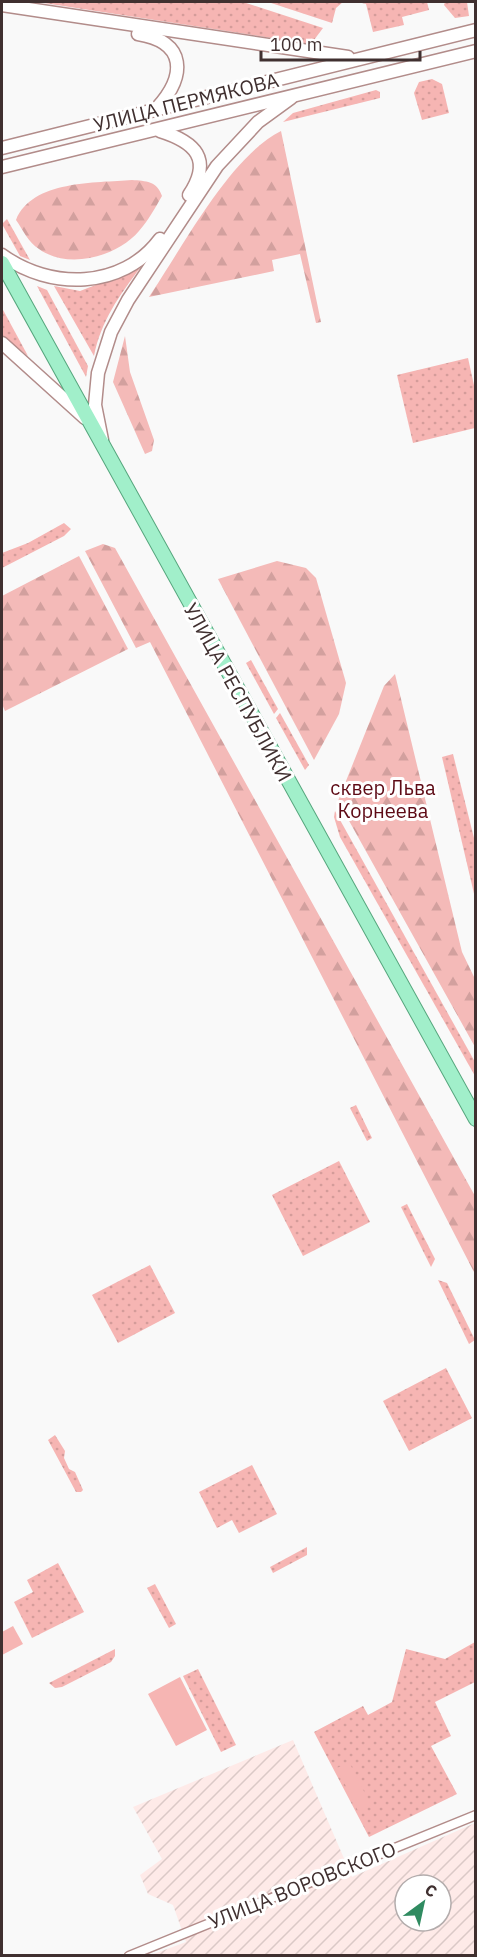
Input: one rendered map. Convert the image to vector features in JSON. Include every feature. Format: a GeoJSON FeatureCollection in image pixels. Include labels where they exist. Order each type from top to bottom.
{"type":"FeatureCollection","features":[{"type":"Feature","properties":{"kind":"main road"},"geometry":{"type":"LineString","coordinates":[[2,5],[312,54],[358,58]]}},
{"type":"Feature","properties":{"kind":"main road"},"geometry":{"type":"LineString","coordinates":[[2,13],[148,36],[165,42],[177,57],[178,78],[169,95],[156,109]]}},
{"type":"Feature","properties":{"kind":"main road","name":"УЛИЦА ПЕРМЯКОВА"},"geometry":{"type":"LineString","coordinates":[[2,148],[476,30]]}},
{"type":"Feature","properties":{"kind":"main road","name":"УЛИЦА ПЕРМЯКОВА"},"geometry":{"type":"LineString","coordinates":[[2,167],[476,51]]}},
{"type":"Feature","properties":{"kind":"main road"},"geometry":{"type":"LineString","coordinates":[[104,450],[95,405],[98,373],[111,332],[128,300],[218,166],[258,122],[296,94]]}},
{"type":"Feature","properties":{"kind":"main road"},"geometry":{"type":"LineString","coordinates":[[2,255],[13,264],[45,277],[70,281],[100,277],[126,268],[151,251],[194,188],[201,163],[191,145],[180,137],[158,130]]}},
{"type":"Feature","properties":{"kind":"main road","name":"УЛИЦА РЕСПУБЛИКИ"},"geometry":{"type":"LineString","coordinates":[[2,263],[85,418],[476,1119]]}},
{"type":"Feature","properties":{"kind":"main road"},"geometry":{"type":"LineString","coordinates":[[2,343],[85,418]]}},
{"type":"Feature","properties":{"kind":"street","name":"УЛИЦА ВОРОВСКОГО"},"geometry":{"type":"LineString","coordinates":[[129,1956],[476,1815]]}},
{"type":"Feature","properties":{"kind":"shaded area"},"geometry":{"type":"Polygon","coordinates":[[[37,2],[243,2],[323,28],[311,44],[37,2]]]}},
{"type":"Feature","properties":{"kind":"shaded area"},"geometry":{"type":"Polygon","coordinates":[[[268,2],[343,2],[336,8],[332,23],[268,2]]]}},
{"type":"Feature","properties":{"kind":"shaded area"},"geometry":{"type":"Polygon","coordinates":[[[358,2],[427,2],[429,10],[402,17],[404,25],[373,32],[366,4],[358,2]]]}},
{"type":"Feature","properties":{"kind":"shaded area"},"geometry":{"type":"Polygon","coordinates":[[[445,2],[467,2],[469,16],[455,18],[444,5],[445,2]]]}},
{"type":"Feature","properties":{"kind":"shaded area"},"geometry":{"type":"Polygon","coordinates":[[[432,79],[442,84],[449,113],[422,120],[414,93],[419,82],[432,79]]]}},
{"type":"Feature","properties":{"kind":"shaded area"},"geometry":{"type":"Polygon","coordinates":[[[376,90],[380,92],[380,98],[283,122],[293,113],[376,90]]]}},
{"type":"Feature","properties":{"kind":"shaded area"},"geometry":{"type":"Polygon","coordinates":[[[7,219],[30,260],[20,256],[2,224],[7,219]]]}},
{"type":"Feature","properties":{"kind":"shaded area"},"geometry":{"type":"Polygon","coordinates":[[[140,268],[106,320],[94,356],[54,286],[80,291],[140,268]]]}},
{"type":"Feature","properties":{"kind":"shaded area"},"geometry":{"type":"Polygon","coordinates":[[[37,286],[47,290],[88,366],[86,377],[37,286]]]}},
{"type":"Feature","properties":{"kind":"shaded area"},"geometry":{"type":"Polygon","coordinates":[[[2,308],[28,356],[2,336],[2,308]]]}},
{"type":"Feature","properties":{"kind":"shaded area"},"geometry":{"type":"Polygon","coordinates":[[[468,358],[475,390],[475,428],[413,443],[397,375],[468,358]]]}},
{"type":"Feature","properties":{"kind":"shaded area"},"geometry":{"type":"Polygon","coordinates":[[[64,523],[71,529],[64,536],[2,568],[2,553],[28,543],[64,523]]]}},
{"type":"Feature","properties":{"kind":"shaded area"},"geometry":{"type":"Polygon","coordinates":[[[251,660],[278,709],[274,714],[246,663],[251,660]]]}},
{"type":"Feature","properties":{"kind":"shaded area"},"geometry":{"type":"Polygon","coordinates":[[[280,713],[309,765],[305,770],[276,718],[280,713]]]}},
{"type":"Feature","properties":{"kind":"shaded area"},"geometry":{"type":"Polygon","coordinates":[[[453,754],[475,842],[475,898],[442,757],[453,754]]]}},
{"type":"Feature","properties":{"kind":"shaded area"},"geometry":{"type":"Polygon","coordinates":[[[335,811],[475,1062],[475,1076],[340,837],[334,817],[335,811]]]}},
{"type":"Feature","properties":{"kind":"shaded area"},"geometry":{"type":"Polygon","coordinates":[[[356,1105],[372,1138],[367,1141],[350,1108],[356,1105]]]}},
{"type":"Feature","properties":{"kind":"shaded area"},"geometry":{"type":"Polygon","coordinates":[[[339,1161],[370,1222],[303,1256],[272,1195],[339,1161]]]}},
{"type":"Feature","properties":{"kind":"shaded area"},"geometry":{"type":"Polygon","coordinates":[[[407,1204],[435,1259],[431,1267],[401,1207],[407,1204]]]}},
{"type":"Feature","properties":{"kind":"shaded area"},"geometry":{"type":"Polygon","coordinates":[[[150,1265],[175,1313],[118,1343],[92,1295],[150,1265]]]}},
{"type":"Feature","properties":{"kind":"shaded area"},"geometry":{"type":"Polygon","coordinates":[[[438,1280],[447,1283],[475,1340],[469,1344],[438,1280]]]}},
{"type":"Feature","properties":{"kind":"shaded area"},"geometry":{"type":"Polygon","coordinates":[[[446,1368],[472,1418],[409,1451],[383,1401],[446,1368]]]}},
{"type":"Feature","properties":{"kind":"shaded area"},"geometry":{"type":"Polygon","coordinates":[[[55,1435],[65,1451],[64,1458],[69,1469],[75,1472],[83,1490],[81,1492],[76,1492],[48,1440],[55,1435]]]}},
{"type":"Feature","properties":{"kind":"shaded area"},"geometry":{"type":"Polygon","coordinates":[[[252,1465],[277,1514],[239,1533],[232,1520],[217,1528],[199,1492],[252,1465]]]}},
{"type":"Feature","properties":{"kind":"shaded area"},"geometry":{"type":"Polygon","coordinates":[[[307,1547],[307,1555],[273,1573],[270,1567],[307,1547]]]}},
{"type":"Feature","properties":{"kind":"shaded area"},"geometry":{"type":"Polygon","coordinates":[[[58,1563],[84,1612],[32,1638],[14,1602],[33,1592],[27,1580],[58,1563]]]}},
{"type":"Feature","properties":{"kind":"shaded area"},"geometry":{"type":"Polygon","coordinates":[[[155,1584],[176,1624],[169,1628],[147,1588],[155,1584]]]}},
{"type":"Feature","properties":{"kind":"shaded area"},"geometry":{"type":"Polygon","coordinates":[[[13,1626],[23,1644],[2,1655],[2,1632],[13,1626]]]}},
{"type":"Feature","properties":{"kind":"shaded area"},"geometry":{"type":"Polygon","coordinates":[[[475,1642],[475,1682],[435,1702],[451,1736],[431,1746],[457,1794],[369,1837],[314,1732],[363,1706],[368,1715],[392,1702],[406,1649],[445,1659],[475,1642]]]}},
{"type":"Feature","properties":{"kind":"shaded area"},"geometry":{"type":"Polygon","coordinates":[[[115,1649],[115,1656],[111,1662],[62,1687],[55,1688],[49,1683],[115,1649]]]}},
{"type":"Feature","properties":{"kind":"shaded area"},"geometry":{"type":"Polygon","coordinates":[[[198,1669],[236,1745],[221,1752],[183,1676],[198,1669]]]}},
{"type":"Feature","properties":{"kind":"shaded area"},"geometry":{"type":"Polygon","coordinates":[[[180,1677],[207,1730],[176,1746],[148,1694],[180,1677]]]}},
{"type":"Feature","properties":{"kind":"shaded area"},"geometry":{"type":"Polygon","coordinates":[[[293,1740],[352,1877],[475,1823],[475,1955],[151,1955],[186,1942],[173,1905],[148,1894],[140,1875],[162,1859],[133,1807],[293,1740]]]}},
{"type":"Feature","properties":{"kind":"shaded area"},"geometry":{"type":"Polygon","coordinates":[[[349,1762],[371,1805],[358,1811],[337,1768],[349,1762]]]}},
{"type":"Feature","properties":{"kind":"green space"},"geometry":{"type":"Polygon","coordinates":[[[281,131],[321,322],[316,323],[300,254],[272,260],[274,271],[149,297],[208,205],[226,182],[262,143],[281,131]]]}},
{"type":"Feature","properties":{"kind":"green space"},"geometry":{"type":"Polygon","coordinates":[[[132,180],[154,185],[162,196],[139,231],[130,240],[105,254],[78,259],[64,259],[51,255],[32,243],[16,220],[24,207],[36,197],[50,191],[84,183],[132,180]]]}},
{"type":"Feature","properties":{"kind":"green space"},"geometry":{"type":"Polygon","coordinates":[[[125,336],[130,372],[154,440],[152,451],[145,454],[113,382],[125,336]]]}},
{"type":"Feature","properties":{"kind":"green space"},"geometry":{"type":"Polygon","coordinates":[[[103,544],[115,548],[475,1196],[475,1274],[150,642],[136,648],[85,551],[103,544]]]}},
{"type":"Feature","properties":{"kind":"green space"},"geometry":{"type":"Polygon","coordinates":[[[79,556],[128,649],[5,711],[2,704],[2,596],[79,556]]]}},
{"type":"Feature","properties":{"kind":"green space","name":"сквер Льва Корнеева"},"geometry":{"type":"Polygon","coordinates":[[[277,561],[306,568],[316,578],[346,683],[339,714],[314,760],[218,579],[277,561]]]}},
{"type":"Feature","properties":{"kind":"green space","name":"сквер Льва Корнеева"},"geometry":{"type":"Polygon","coordinates":[[[395,674],[462,952],[475,979],[475,1047],[338,801],[384,686],[395,674]]]}}]}
